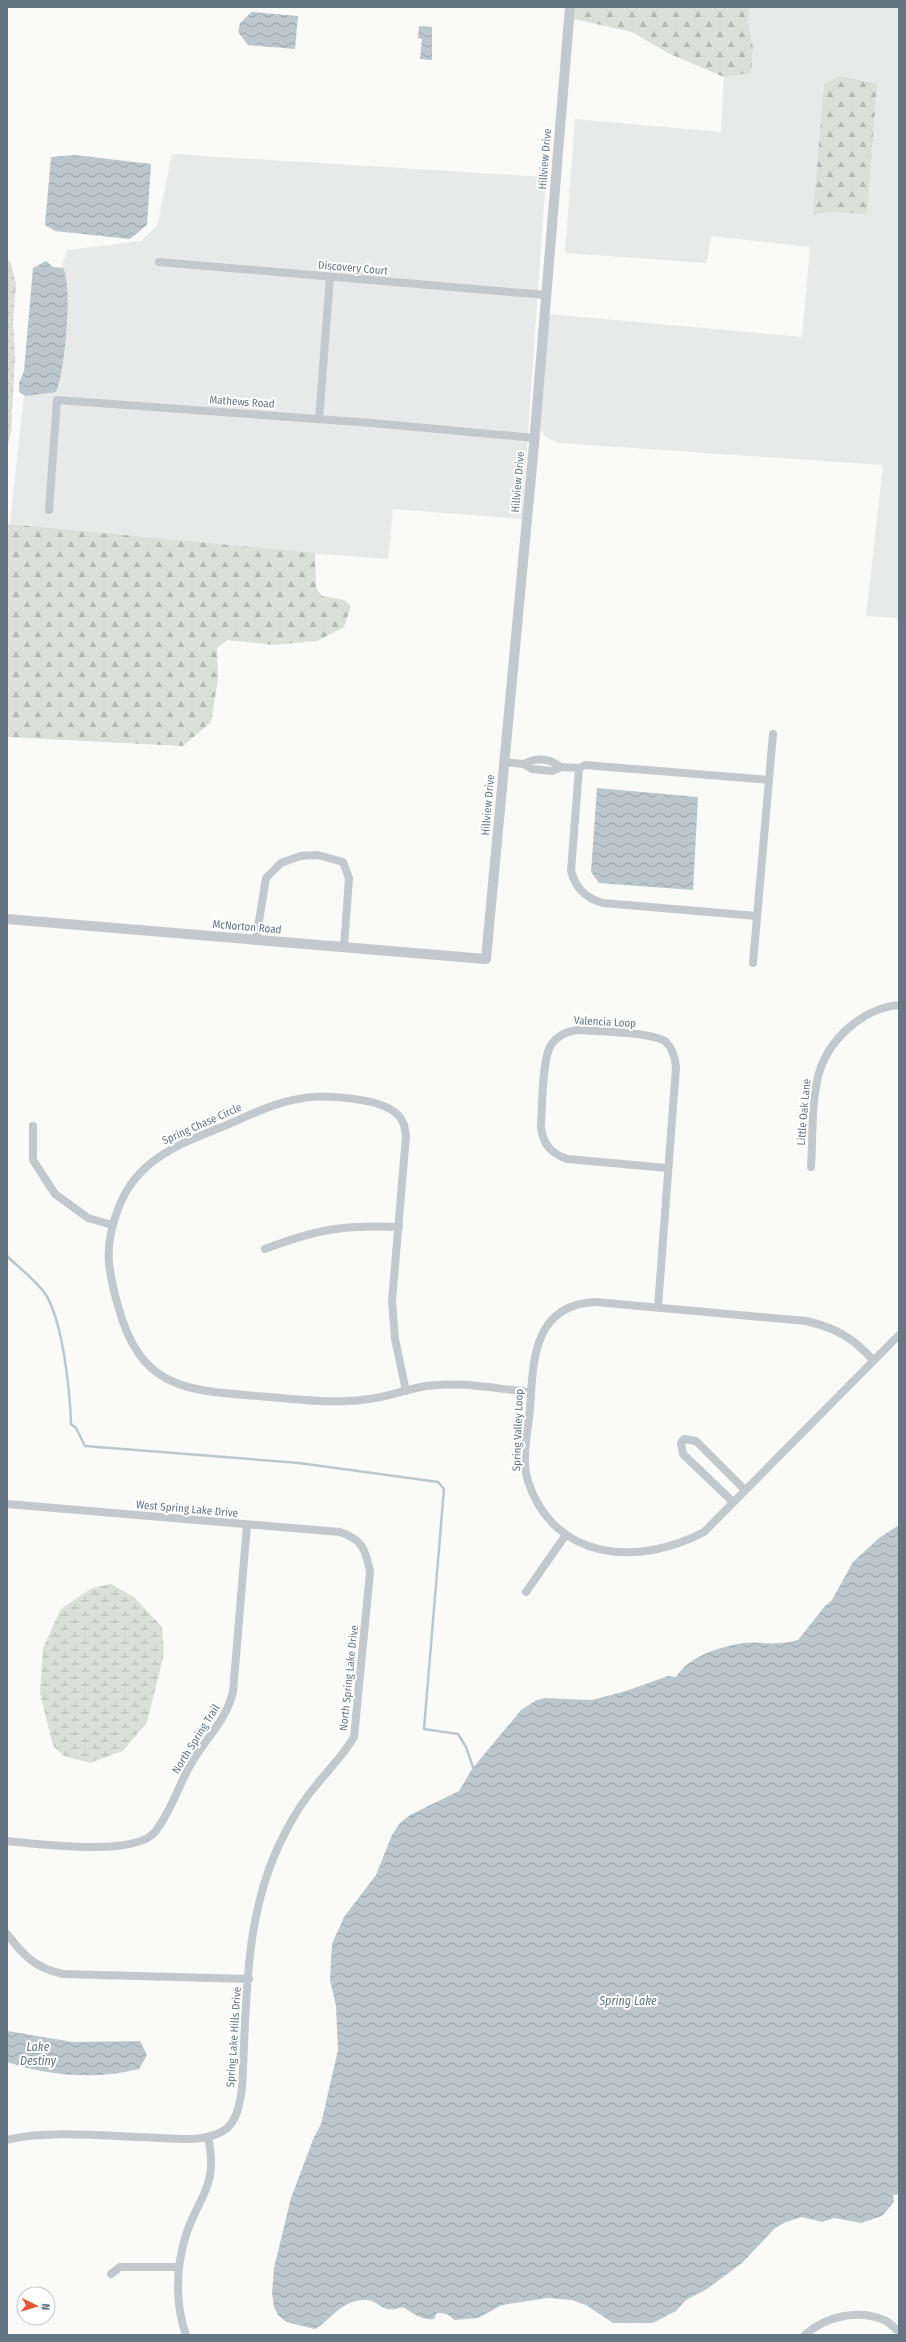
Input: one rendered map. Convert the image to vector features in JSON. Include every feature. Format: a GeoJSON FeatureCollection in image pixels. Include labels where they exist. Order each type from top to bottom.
{"type":"FeatureCollection","features":[{"type":"Feature","properties":{"kind":"street","name":"Hillview Drive"},"geometry":{"type":"LineString","coordinates":[[486,959],[534,438],[570,7]]}},
{"type":"Feature","properties":{"kind":"street","name":"Discovery Court"},"geometry":{"type":"LineString","coordinates":[[159,262],[546,295]]}},
{"type":"Feature","properties":{"kind":"street"},"geometry":{"type":"LineString","coordinates":[[319,419],[330,277]]}},
{"type":"Feature","properties":{"kind":"street","name":"Mathews Road"},"geometry":{"type":"LineString","coordinates":[[49,510],[57,400],[319,419],[534,438]]}},
{"type":"Feature","properties":{"kind":"street"},"geometry":{"type":"LineString","coordinates":[[753,963],[773,734]]}},
{"type":"Feature","properties":{"kind":"street"},"geometry":{"type":"LineString","coordinates":[[524,764],[533,759],[553,761],[561,767]]}},
{"type":"Feature","properties":{"kind":"street"},"geometry":{"type":"LineString","coordinates":[[541,770],[542,760]]}},
{"type":"Feature","properties":{"kind":"street"},"geometry":{"type":"LineString","coordinates":[[504,762],[524,764],[532,769],[552,771],[561,767],[579,768],[585,765],[769,780]]}},
{"type":"Feature","properties":{"kind":"street"},"geometry":{"type":"LineString","coordinates":[[579,768],[570,871],[575,884],[589,899],[603,903],[757,916]]}},
{"type":"Feature","properties":{"kind":"street"},"geometry":{"type":"LineString","coordinates":[[256,940],[266,878],[281,863],[300,856],[318,855],[343,862],[349,878],[344,947]]}},
{"type":"Feature","properties":{"kind":"street","name":"McNorton Road"},"geometry":{"type":"LineString","coordinates":[[7,920],[486,959]]}},
{"type":"Feature","properties":{"kind":"street","name":"Little Oak Lane"},"geometry":{"type":"LineString","coordinates":[[811,1167],[815,1093],[819,1073],[826,1056],[849,1028],[862,1018],[879,1010],[899,1005]]}},
{"type":"Feature","properties":{"kind":"street","name":"Valencia Loop"},"geometry":{"type":"LineString","coordinates":[[658,1307],[676,1067],[674,1052],[665,1041],[652,1036],[577,1030],[566,1032],[557,1038],[550,1046],[546,1057],[541,1127],[542,1138],[547,1148],[555,1155],[567,1159],[668,1168]]}},
{"type":"Feature","properties":{"kind":"street","name":"Spring Chase Circle"},"geometry":{"type":"LineString","coordinates":[[406,1391],[395,1339],[392,1301],[406,1136],[405,1127],[398,1115],[388,1107],[374,1102],[318,1096],[278,1103],[168,1149],[138,1174],[122,1197],[112,1225],[107,1252],[110,1278],[124,1330],[134,1350],[165,1378],[183,1386],[204,1391],[329,1402],[369,1400],[406,1391],[426,1386],[441,1385],[531,1392]]}},
{"type":"Feature","properties":{"kind":"street"},"geometry":{"type":"LineString","coordinates":[[33,1126],[33,1160],[55,1194],[88,1218],[112,1225]]}},
{"type":"Feature","properties":{"kind":"street"},"geometry":{"type":"LineString","coordinates":[[265,1249],[298,1237],[328,1229],[357,1226],[399,1227]]}},
{"type":"Feature","properties":{"kind":"street","name":"Spring Valley Loop"},"geometry":{"type":"LineString","coordinates":[[584,1302],[658,1307],[806,1321],[826,1325],[846,1334],[873,1360],[704,1532],[690,1539],[669,1546],[628,1552],[609,1551],[587,1546],[565,1536],[551,1524],[540,1506],[528,1480],[526,1457],[531,1392],[534,1360],[539,1339],[548,1323],[561,1312],[573,1305],[584,1302]]}},
{"type":"Feature","properties":{"kind":"street"},"geometry":{"type":"LineString","coordinates":[[873,1360],[899,1335]]}},
{"type":"Feature","properties":{"kind":"street"},"geometry":{"type":"LineString","coordinates":[[733,1502],[683,1454],[681,1443],[684,1439],[696,1441],[745,1490]]}},
{"type":"Feature","properties":{"kind":"street","name":"West Spring Lake Drive"},"geometry":{"type":"LineString","coordinates":[[7,1504],[340,1532],[352,1536],[361,1545]]}},
{"type":"Feature","properties":{"kind":"street","name":"North Spring Trail"},"geometry":{"type":"LineString","coordinates":[[7,1841],[64,1846],[123,1846],[138,1843],[154,1833],[191,1764],[224,1718],[230,1704],[233,1692],[247,1525]]}},
{"type":"Feature","properties":{"kind":"street"},"geometry":{"type":"LineString","coordinates":[[526,1592],[565,1536]]}},
{"type":"Feature","properties":{"kind":"street","name":"North Spring Lake Drive"},"geometry":{"type":"LineString","coordinates":[[249,1978],[252,1932],[258,1901],[270,1865],[284,1834],[304,1801],[344,1754],[354,1737],[370,1572],[367,1555],[361,1545]]}},
{"type":"Feature","properties":{"kind":"street","name":"Spring Lake Hills Drive"},"geometry":{"type":"LineString","coordinates":[[7,1934],[21,1952],[34,1963],[47,1970],[58,1973],[249,1978],[242,2088],[238,2110],[224,2131],[208,2137],[182,2139],[39,2135],[7,2140]]}},
{"type":"Feature","properties":{"kind":"street"},"geometry":{"type":"LineString","coordinates":[[186,2335],[179,2300],[178,2267],[185,2238],[208,2187],[212,2171],[208,2137]]}},
{"type":"Feature","properties":{"kind":"street"},"geometry":{"type":"LineString","coordinates":[[111,2274],[120,2267],[178,2267]]}},
{"type":"Feature","properties":{"kind":"street"},"geometry":{"type":"LineString","coordinates":[[805,2335],[812,2329],[835,2317],[857,2315],[885,2320],[899,2332]]}},
{"type":"Feature","properties":{"kind":"shaded area"},"geometry":{"type":"Polygon","coordinates":[[[750,7],[899,7],[899,618],[866,616],[883,465],[560,443],[547,438],[540,429],[548,314],[802,337],[810,247],[711,236],[707,263],[565,253],[575,119],[721,132],[724,77],[751,73],[753,47],[748,23],[750,7]],[[824,84],[813,215],[828,212],[824,84]]]}},
{"type":"Feature","properties":{"kind":"shaded area"},"geometry":{"type":"Polygon","coordinates":[[[172,154],[546,177],[522,519],[393,509],[388,559],[9,531],[25,387],[67,250],[141,241],[157,226],[172,154]]]}},
{"type":"Feature","properties":{"kind":"green space"},"geometry":{"type":"Polygon","coordinates":[[[575,7],[750,7],[748,23],[753,47],[751,73],[724,77],[670,54],[632,32],[574,19],[575,7]]]}},
{"type":"Feature","properties":{"kind":"green space"},"geometry":{"type":"Polygon","coordinates":[[[840,76],[877,84],[867,214],[828,212],[813,215],[824,84],[840,76]]]}},
{"type":"Feature","properties":{"kind":"green space"},"geometry":{"type":"Polygon","coordinates":[[[7,259],[11,263],[16,284],[13,320],[15,357],[11,432],[7,448],[7,259]]]}},
{"type":"Feature","properties":{"kind":"green space"},"geometry":{"type":"Polygon","coordinates":[[[7,524],[315,553],[316,588],[322,596],[344,600],[351,606],[344,627],[317,641],[274,645],[227,640],[217,648],[218,679],[211,722],[183,746],[7,737],[7,524]]]}},
{"type":"Feature","properties":{"kind":"green space"},"geometry":{"type":"Polygon","coordinates":[[[111,1584],[134,1597],[162,1627],[164,1654],[147,1722],[123,1751],[90,1763],[64,1756],[53,1746],[40,1693],[43,1648],[61,1609],[92,1588],[111,1584]]]}},
{"type":"Feature","properties":{"kind":"water"},"geometry":{"type":"Polygon","coordinates":[[[252,12],[298,16],[295,49],[248,45],[238,32],[240,23],[252,12]]]}},
{"type":"Feature","properties":{"kind":"water"},"geometry":{"type":"Polygon","coordinates":[[[419,26],[432,27],[432,60],[420,59],[422,39],[418,38],[419,26]]]}},
{"type":"Feature","properties":{"kind":"water"},"geometry":{"type":"Polygon","coordinates":[[[75,155],[151,164],[147,225],[130,239],[55,231],[45,225],[51,157],[75,155]]]}},
{"type":"Feature","properties":{"kind":"water"},"geometry":{"type":"Polygon","coordinates":[[[46,261],[53,267],[63,268],[66,277],[68,310],[65,349],[56,392],[26,396],[19,392],[19,383],[24,371],[33,268],[46,261]]]}},
{"type":"Feature","properties":{"kind":"water"},"geometry":{"type":"Polygon","coordinates":[[[597,788],[698,797],[693,890],[599,883],[591,872],[597,788]]]}},
{"type":"Feature","properties":{"kind":"water","name":"Spring Lake"},"geometry":{"type":"Polygon","coordinates":[[[899,1525],[899,2194],[893,2195],[894,2202],[882,2216],[861,2223],[834,2218],[822,2222],[802,2217],[786,2222],[775,2228],[742,2263],[707,2289],[686,2300],[676,2311],[653,2323],[613,2323],[586,2305],[572,2300],[548,2298],[502,2305],[478,2318],[454,2320],[449,2315],[440,2313],[437,2313],[434,2319],[426,2319],[403,2307],[390,2309],[365,2300],[349,2303],[315,2329],[286,2322],[278,2315],[274,2307],[272,2293],[274,2268],[291,2198],[314,2137],[321,2124],[338,2050],[336,2006],[330,1980],[332,1944],[344,1917],[376,1875],[392,1835],[400,1823],[410,1815],[459,1791],[472,1769],[521,1710],[535,1701],[544,1698],[592,1700],[626,1691],[668,1676],[676,1677],[689,1663],[706,1653],[736,1644],[775,1643],[798,1640],[825,1606],[832,1600],[853,1562],[879,1538],[899,1525]]]}},
{"type":"Feature","properties":{"kind":"water","name":"Lake Destiny"},"geometry":{"type":"Polygon","coordinates":[[[7,2031],[73,2042],[140,2041],[147,2055],[139,2069],[106,2075],[73,2075],[39,2071],[7,2062],[7,2031]]]}},
{"type":"Feature","properties":{"kind":"waterway"},"geometry":{"type":"LineString","coordinates":[[7,1256],[38,1285],[46,1295],[52,1307],[61,1339],[67,1376],[71,1424],[76,1428],[85,1446],[299,1463],[438,1482],[444,1489],[424,1729],[458,1734],[466,1747],[474,1770]]}}]}
